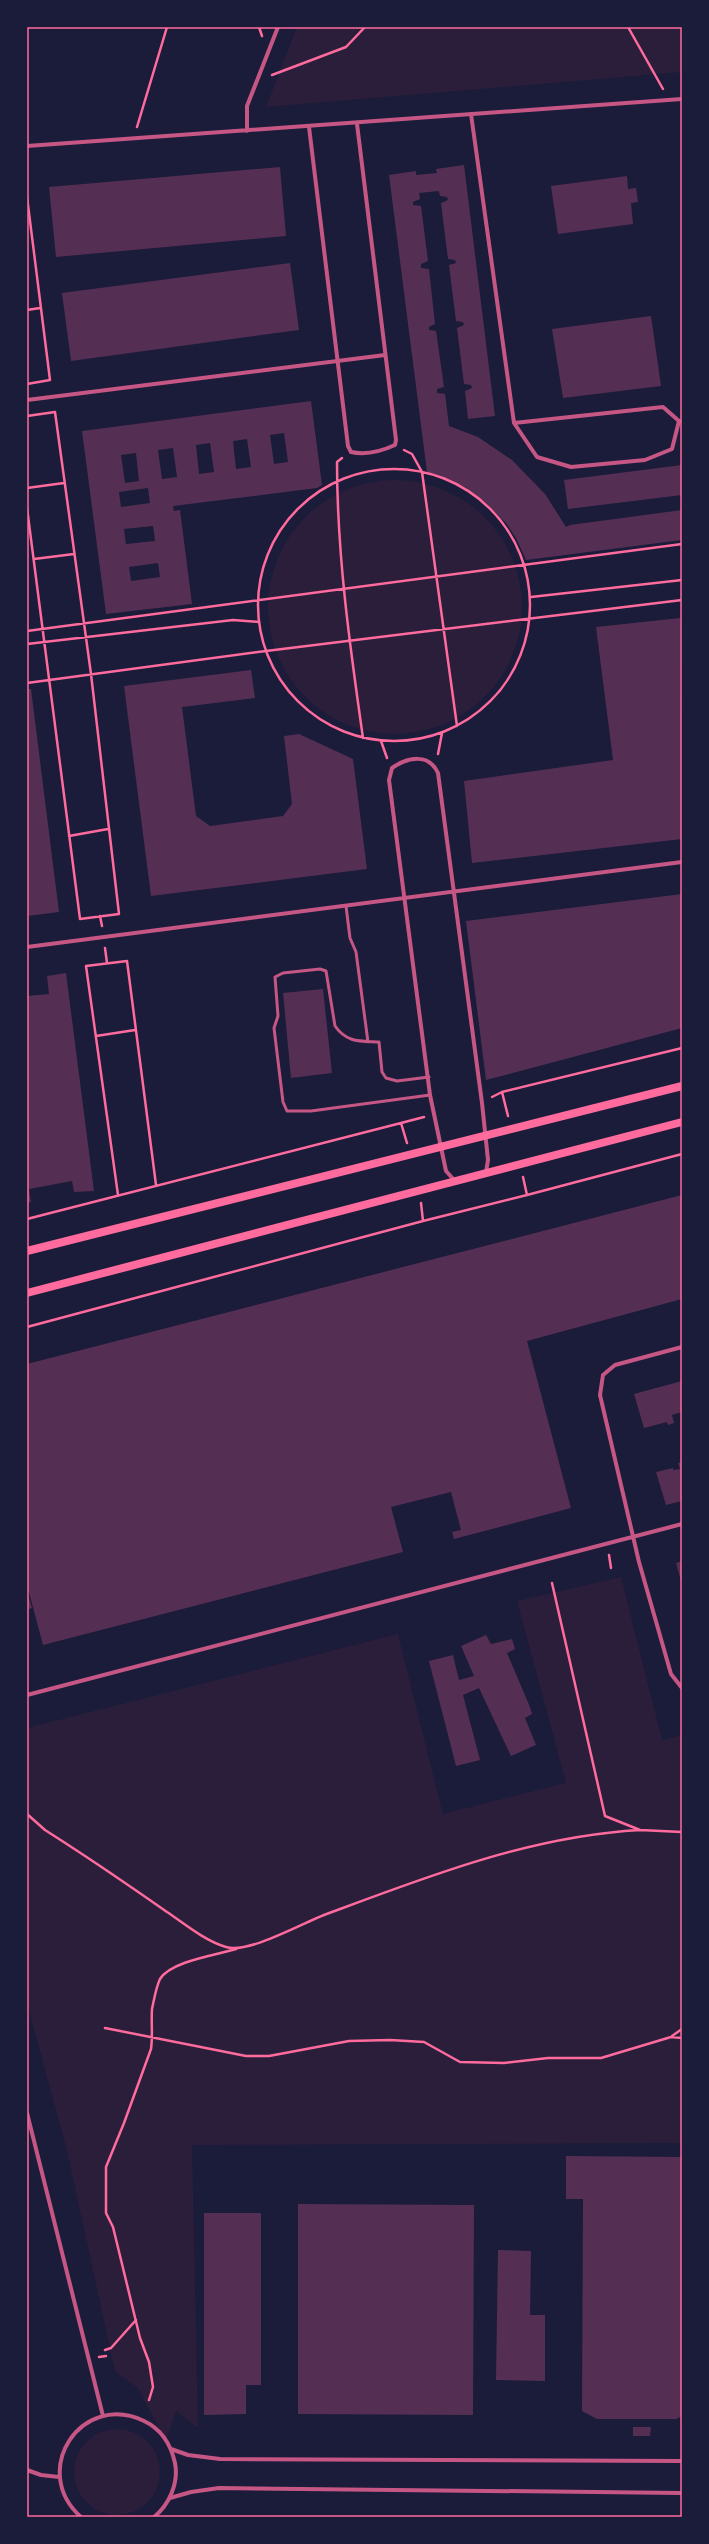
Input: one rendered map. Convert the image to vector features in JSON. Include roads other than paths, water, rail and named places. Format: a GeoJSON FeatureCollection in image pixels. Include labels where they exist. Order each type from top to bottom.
{"type":"FeatureCollection","features":[{"type":"Feature","properties":{"kind":"main road"},"geometry":{"type":"LineString","coordinates":[[27,1251],[682,1086]]}},
{"type":"Feature","properties":{"kind":"main road"},"geometry":{"type":"LineString","coordinates":[[27,1293],[682,1122]]}},
{"type":"Feature","properties":{"kind":"street"},"geometry":{"type":"LineString","coordinates":[[247,131],[247,106],[278,27]]}},
{"type":"Feature","properties":{"kind":"street"},"geometry":{"type":"LineString","coordinates":[[27,146],[357,124],[471,114],[682,99]]}},
{"type":"Feature","properties":{"kind":"street"},"geometry":{"type":"LineString","coordinates":[[471,114],[514,423],[537,457],[571,467],[645,460],[672,449],[679,421],[664,407],[514,423]]}},
{"type":"Feature","properties":{"kind":"street"},"geometry":{"type":"LineString","coordinates":[[309,127],[348,446],[351,452],[358,454],[386,450],[395,445],[357,124]]}},
{"type":"Feature","properties":{"kind":"street"},"geometry":{"type":"LineString","coordinates":[[27,400],[385,354]]}},
{"type":"Feature","properties":{"kind":"street"},"geometry":{"type":"LineString","coordinates":[[455,1181],[446,1171],[430,1095],[429,1077],[389,780],[392,768],[402,762],[424,759],[434,764],[438,773],[482,1103],[484,1137],[488,1160],[486,1172]]}},
{"type":"Feature","properties":{"kind":"street"},"geometry":{"type":"LineString","coordinates":[[27,947],[682,862]]}},
{"type":"Feature","properties":{"kind":"street"},"geometry":{"type":"LineString","coordinates":[[682,1347],[615,1365],[603,1375],[600,1395],[634,1536],[671,1674],[682,1688]]}},
{"type":"Feature","properties":{"kind":"street"},"geometry":{"type":"LineString","coordinates":[[27,1694],[682,1524]]}},
{"type":"Feature","properties":{"kind":"street"},"geometry":{"type":"LineString","coordinates":[[27,2113],[103,2416]]}},
{"type":"Feature","properties":{"kind":"street"},"geometry":{"type":"LineString","coordinates":[[81,2517],[72,2509],[63,2494],[59,2477],[60,2461],[66,2445],[75,2432],[88,2422],[103,2416],[119,2414],[136,2417],[150,2424],[162,2435],[171,2449],[175,2465],[175,2482],[170,2498],[154,2517]]}},
{"type":"Feature","properties":{"kind":"street"},"geometry":{"type":"LineString","coordinates":[[171,2449],[188,2456],[220,2459],[682,2461]]}},
{"type":"Feature","properties":{"kind":"street"},"geometry":{"type":"LineString","coordinates":[[27,2470],[41,2475],[59,2477]]}},
{"type":"Feature","properties":{"kind":"street"},"geometry":{"type":"LineString","coordinates":[[170,2498],[191,2492],[219,2488],[682,2493]]}},
{"type":"Feature","properties":{"kind":"lane"},"geometry":{"type":"LineString","coordinates":[[346,906],[350,938],[356,952],[368,1042]]}},
{"type":"Feature","properties":{"kind":"lane"},"geometry":{"type":"LineString","coordinates":[[429,1077],[397,1081],[386,1078],[382,1072],[379,1042],[357,1042],[350,1040],[335,1026],[326,971],[320,969],[283,973],[275,977],[278,1016],[274,1028],[282,1102],[287,1111],[311,1111],[430,1095]]}}]}
